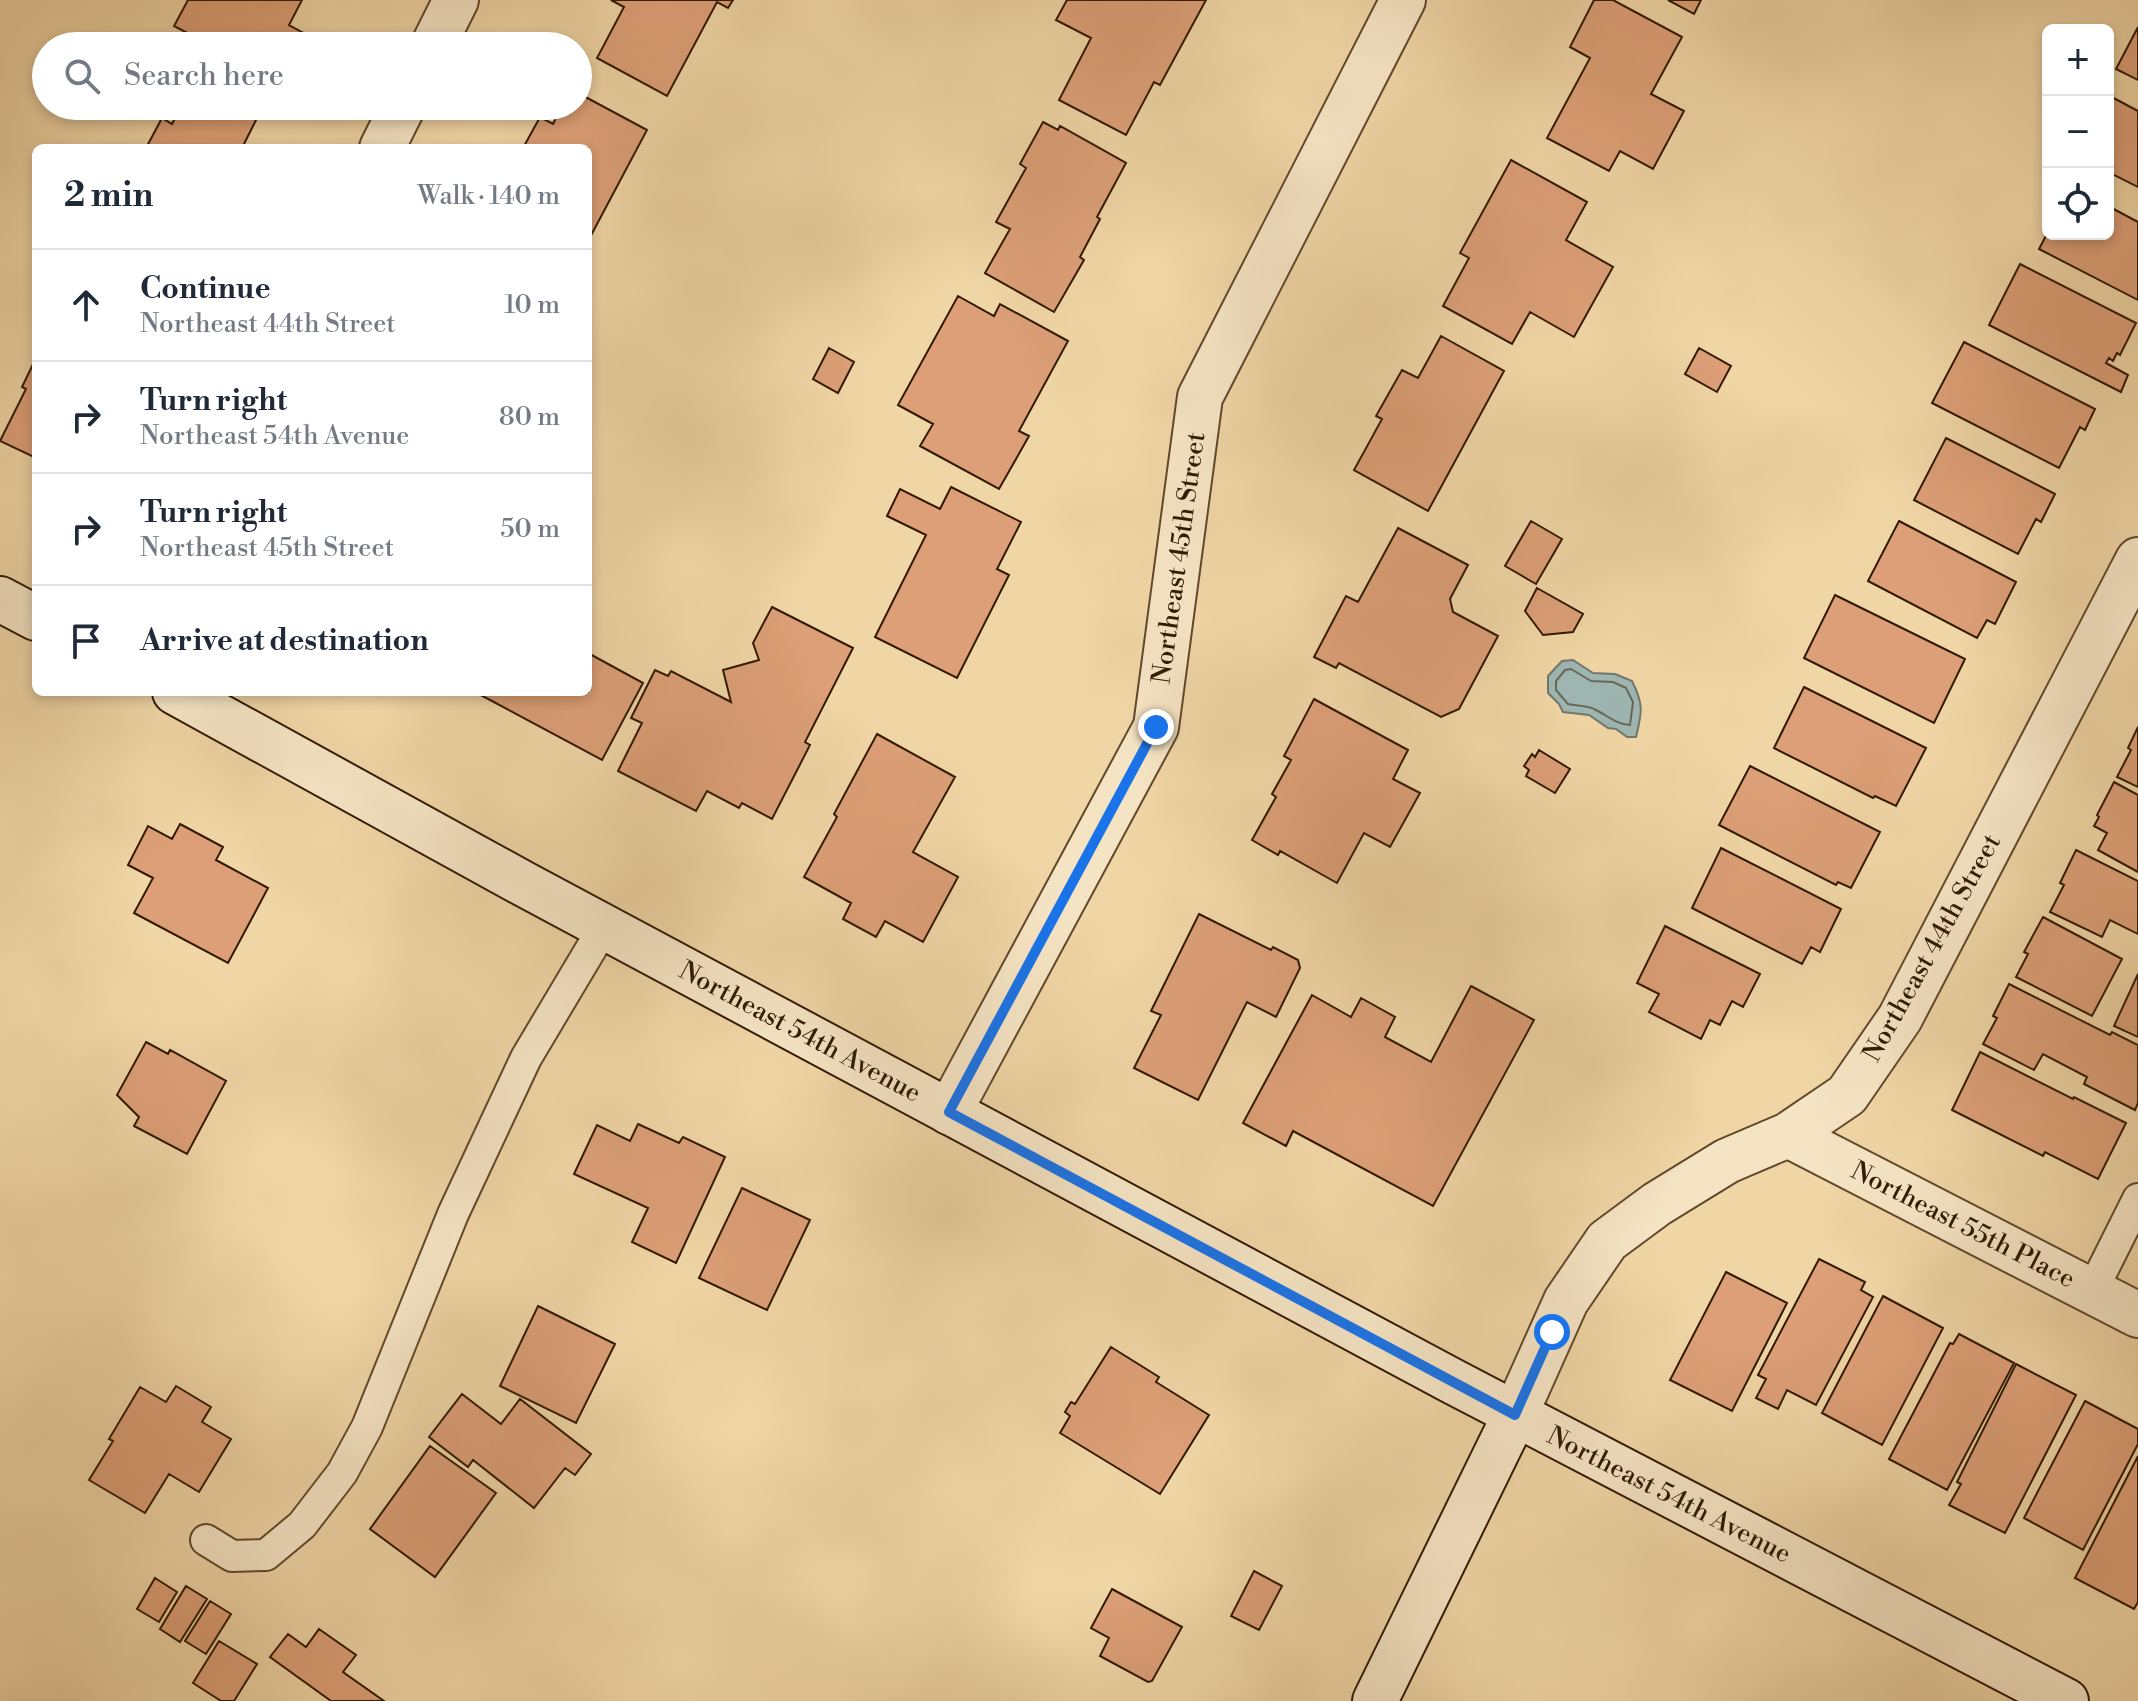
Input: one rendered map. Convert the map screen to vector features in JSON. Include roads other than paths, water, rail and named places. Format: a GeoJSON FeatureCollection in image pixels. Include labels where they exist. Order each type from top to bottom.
{"type":"FeatureCollection","features":[{"type":"Feature","properties":{"kind":"street"},"geometry":{"type":"LineString","coordinates":[[440,32],[456,0]]}},
{"type":"Feature","properties":{"kind":"street","name":"Northeast 45th Street"},"geometry":{"type":"LineString","coordinates":[[949,1112],[1156,727],[1200,397],[1403,0]]}},
{"type":"Feature","properties":{"kind":"street"},"geometry":{"type":"LineString","coordinates":[[384,144],[396,120]]}},
{"type":"Feature","properties":{"kind":"street","name":"Northeast 44th Street"},"geometry":{"type":"LineString","coordinates":[[1375,1701],[1515,1415],[1566,1301],[1607,1241],[1657,1204],[1727,1161],[1788,1135],[1847,1095],[1900,1018],[2138,560]]}},
{"type":"Feature","properties":{"kind":"street"},"geometry":{"type":"LineString","coordinates":[[0,599],[32,616]]}},
{"type":"Feature","properties":{"kind":"street","name":"Northeast 54th Avenue"},"geometry":{"type":"LineString","coordinates":[[182,696],[604,927],[1515,1415],[2066,1701]]}},
{"type":"Feature","properties":{"kind":"street","name":"Northeast 55th Place"},"geometry":{"type":"LineString","coordinates":[[1788,1135],[2138,1315]]}},
{"type":"Feature","properties":{"kind":"lane"},"geometry":{"type":"LineString","coordinates":[[206,1540],[232,1556],[266,1555],[302,1525],[342,1473],[367,1427],[453,1214],[487,1139],[526,1058],[604,927]]}},
{"type":"Feature","properties":{"kind":"lane"},"geometry":{"type":"LineString","coordinates":[[2092,1291],[2138,1199]]}},
{"type":"Feature","properties":{"kind":"water"},"geometry":{"type":"Polygon","coordinates":[[[1573,660],[1593,673],[1615,674],[1632,681],[1641,709],[1636,737],[1627,737],[1589,715],[1563,712],[1548,693],[1548,676],[1562,661],[1573,660]]]}}]}
